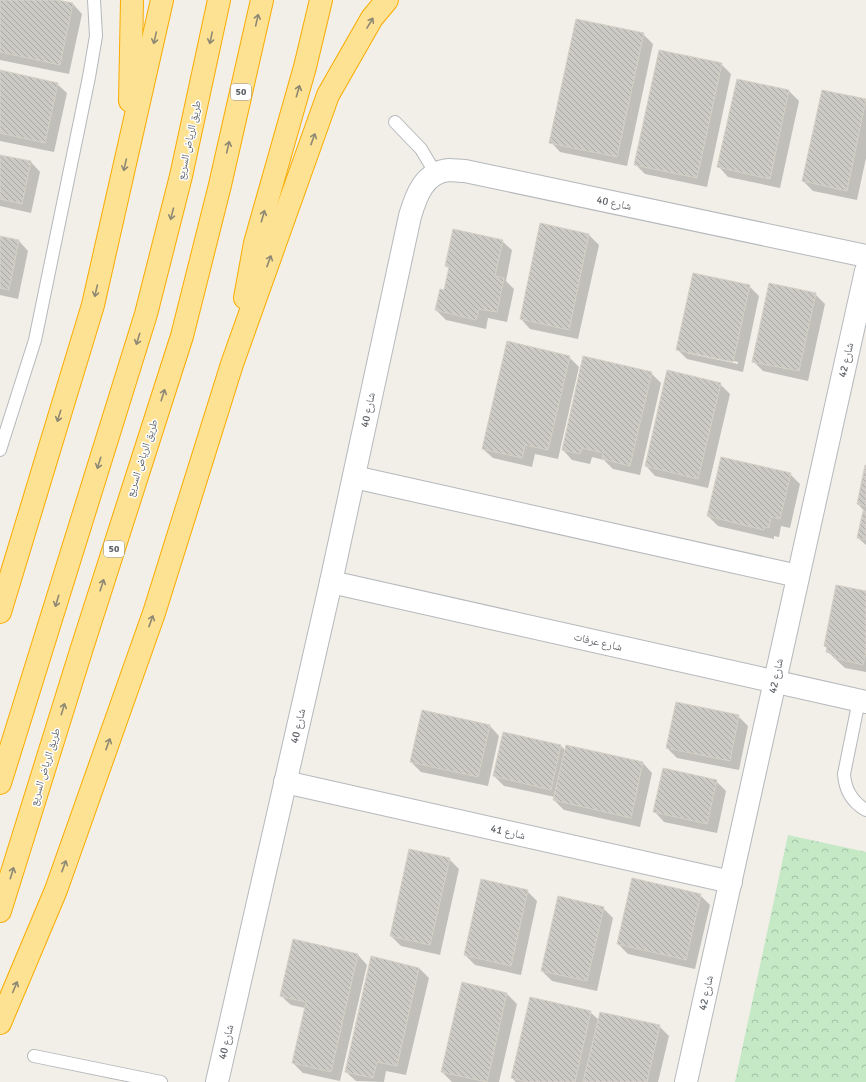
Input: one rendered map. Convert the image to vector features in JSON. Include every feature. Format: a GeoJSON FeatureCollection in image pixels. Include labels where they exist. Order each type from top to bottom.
{"type":"FeatureCollection","features":[{"type":"Feature","properties":{"kind":"highway"},"geometry":{"type":"LineString","coordinates":[[130,144],[132,0]]}},
{"type":"Feature","properties":{"kind":"highway"},"geometry":{"type":"LineString","coordinates":[[0,612],[93,305],[162,0]]}},
{"type":"Feature","properties":{"kind":"highway","name":"طريق الرياض السريع"},"geometry":{"type":"LineString","coordinates":[[0,783],[146,314],[181,176],[219,0]]}},
{"type":"Feature","properties":{"kind":"highway","name":"طريق الرياض السريع"},"geometry":{"type":"LineString","coordinates":[[0,911],[80,651],[182,336],[220,185],[262,0]]}},
{"type":"Feature","properties":{"kind":"highway"},"geometry":{"type":"LineString","coordinates":[[232,364],[255,243],[305,67],[321,0]]}},
{"type":"Feature","properties":{"kind":"highway"},"geometry":{"type":"LineString","coordinates":[[0,1022],[56,890],[154,613],[232,364],[328,95],[372,18],[387,0]]}},
{"type":"Feature","properties":{"kind":"street","name":"شارع 40"},"geometry":{"type":"LineString","coordinates":[[217,1082],[331,582],[415,198],[423,183],[436,174],[449,170],[465,171],[866,256]]}},
{"type":"Feature","properties":{"kind":"street","name":"شارع 42"},"geometry":{"type":"LineString","coordinates":[[686,1082],[866,271]]}},
{"type":"Feature","properties":{"kind":"street"},"geometry":{"type":"LineString","coordinates":[[354,477],[798,576]]}},
{"type":"Feature","properties":{"kind":"street","name":"شارع عرفات"},"geometry":{"type":"LineString","coordinates":[[331,582],[862,701]]}},
{"type":"Feature","properties":{"kind":"street","name":"شارع 41"},"geometry":{"type":"LineString","coordinates":[[285,782],[731,882]]}},
{"type":"Feature","properties":{"kind":"lane"},"geometry":{"type":"LineString","coordinates":[[0,450],[35,340],[89,77],[96,36],[94,0]]}},
{"type":"Feature","properties":{"kind":"lane"},"geometry":{"type":"LineString","coordinates":[[395,122],[421,149],[436,174]]}},
{"type":"Feature","properties":{"kind":"lane"},"geometry":{"type":"LineString","coordinates":[[862,701],[844,774],[845,786],[852,798],[866,810]]}},
{"type":"Feature","properties":{"kind":"lane"},"geometry":{"type":"LineString","coordinates":[[34,1056],[161,1082]]}},
{"type":"Feature","properties":{"kind":"green space"},"geometry":{"type":"Polygon","coordinates":[[[788,835],[866,852],[866,1082],[735,1082],[788,835]]]}},
{"type":"Feature","properties":{"kind":"building"},"geometry":{"type":"Polygon","coordinates":[[[0,0],[57,0],[73,3],[60,65],[0,52],[0,0]]]}},
{"type":"Feature","properties":{"kind":"building"},"geometry":{"type":"Polygon","coordinates":[[[576,19],[644,33],[617,157],[549,143],[576,19]]]}},
{"type":"Feature","properties":{"kind":"building"},"geometry":{"type":"Polygon","coordinates":[[[659,50],[722,63],[697,178],[634,165],[659,50]]]}},
{"type":"Feature","properties":{"kind":"building"},"geometry":{"type":"Polygon","coordinates":[[[0,70],[58,83],[45,143],[0,133],[0,70]]]}},
{"type":"Feature","properties":{"kind":"building"},"geometry":{"type":"Polygon","coordinates":[[[737,79],[789,90],[770,179],[717,167],[737,79]]]}},
{"type":"Feature","properties":{"kind":"building"},"geometry":{"type":"Polygon","coordinates":[[[822,90],[866,99],[847,191],[802,181],[822,90]]]}},
{"type":"Feature","properties":{"kind":"building"},"geometry":{"type":"Polygon","coordinates":[[[0,155],[31,161],[22,204],[0,199],[0,155]]]}},
{"type":"Feature","properties":{"kind":"building"},"geometry":{"type":"Polygon","coordinates":[[[540,223],[589,234],[569,330],[520,319],[540,223]]]}},
{"type":"Feature","properties":{"kind":"building"},"geometry":{"type":"Polygon","coordinates":[[[453,229],[503,240],[495,276],[504,278],[497,312],[479,309],[476,320],[435,310],[440,289],[444,290],[449,267],[445,266],[453,229]]]}},
{"type":"Feature","properties":{"kind":"building"},"geometry":{"type":"Polygon","coordinates":[[[0,236],[19,240],[9,290],[0,288],[0,236]]]}},
{"type":"Feature","properties":{"kind":"building"},"geometry":{"type":"Polygon","coordinates":[[[693,273],[750,285],[733,362],[676,350],[693,273]]]}},
{"type":"Feature","properties":{"kind":"building"},"geometry":{"type":"Polygon","coordinates":[[[769,283],[816,293],[799,371],[752,362],[769,283]]]}},
{"type":"Feature","properties":{"kind":"building"},"geometry":{"type":"Polygon","coordinates":[[[507,341],[570,356],[548,450],[525,445],[522,458],[482,449],[507,341]]]}},
{"type":"Feature","properties":{"kind":"building"},"geometry":{"type":"Polygon","coordinates":[[[583,356],[652,372],[630,466],[602,459],[603,453],[582,448],[580,454],[562,450],[583,356]]]}},
{"type":"Feature","properties":{"kind":"building"},"geometry":{"type":"Polygon","coordinates":[[[667,370],[721,383],[698,479],[645,466],[667,370]]]}},
{"type":"Feature","properties":{"kind":"building"},"geometry":{"type":"Polygon","coordinates":[[[721,457],[791,473],[780,519],[771,517],[769,528],[764,527],[764,530],[707,516],[721,457]]]}},
{"type":"Feature","properties":{"kind":"building"},"geometry":{"type":"Polygon","coordinates":[[[866,465],[866,506],[857,504],[866,465]]]}},
{"type":"Feature","properties":{"kind":"building"},"geometry":{"type":"Polygon","coordinates":[[[863,511],[866,512],[866,540],[857,538],[863,511]]]}},
{"type":"Feature","properties":{"kind":"building"},"geometry":{"type":"Polygon","coordinates":[[[836,585],[866,591],[866,651],[863,665],[834,658],[835,655],[826,652],[827,647],[824,646],[836,585]]]}},
{"type":"Feature","properties":{"kind":"building"},"geometry":{"type":"Polygon","coordinates":[[[676,702],[739,715],[730,761],[666,748],[676,702]]]}},
{"type":"Feature","properties":{"kind":"building"},"geometry":{"type":"Polygon","coordinates":[[[422,710],[490,725],[478,777],[410,762],[422,710]]]}},
{"type":"Feature","properties":{"kind":"building"},"geometry":{"type":"Polygon","coordinates":[[[503,732],[561,745],[551,790],[493,776],[503,732]]]}},
{"type":"Feature","properties":{"kind":"building"},"geometry":{"type":"Polygon","coordinates":[[[566,745],[643,762],[631,818],[553,800],[566,745]]]}},
{"type":"Feature","properties":{"kind":"building"},"geometry":{"type":"Polygon","coordinates":[[[663,768],[717,780],[707,824],[653,812],[663,768]]]}},
{"type":"Feature","properties":{"kind":"building"},"geometry":{"type":"Polygon","coordinates":[[[409,849],[450,858],[430,945],[390,936],[409,849]]]}},
{"type":"Feature","properties":{"kind":"building"},"geometry":{"type":"Polygon","coordinates":[[[632,878],[701,894],[686,960],[617,944],[632,878]]]}},
{"type":"Feature","properties":{"kind":"building"},"geometry":{"type":"Polygon","coordinates":[[[481,879],[528,890],[511,966],[464,955],[481,879]]]}},
{"type":"Feature","properties":{"kind":"building"},"geometry":{"type":"Polygon","coordinates":[[[558,896],[604,907],[587,981],[541,971],[558,896]]]}},
{"type":"Feature","properties":{"kind":"building"},"geometry":{"type":"Polygon","coordinates":[[[293,939],[358,954],[331,1072],[292,1063],[306,1002],[280,996],[293,939]]]}},
{"type":"Feature","properties":{"kind":"building"},"geometry":{"type":"Polygon","coordinates":[[[371,956],[419,968],[397,1066],[377,1062],[373,1078],[345,1072],[371,956]]]}},
{"type":"Feature","properties":{"kind":"building"},"geometry":{"type":"Polygon","coordinates":[[[462,982],[507,993],[487,1082],[441,1072],[462,982]]]}},
{"type":"Feature","properties":{"kind":"building"},"geometry":{"type":"Polygon","coordinates":[[[530,997],[591,1011],[575,1082],[527,1082],[511,1078],[530,997]]]}},
{"type":"Feature","properties":{"kind":"building"},"geometry":{"type":"Polygon","coordinates":[[[600,1012],[660,1025],[647,1082],[583,1082],[600,1012]]]}}]}
